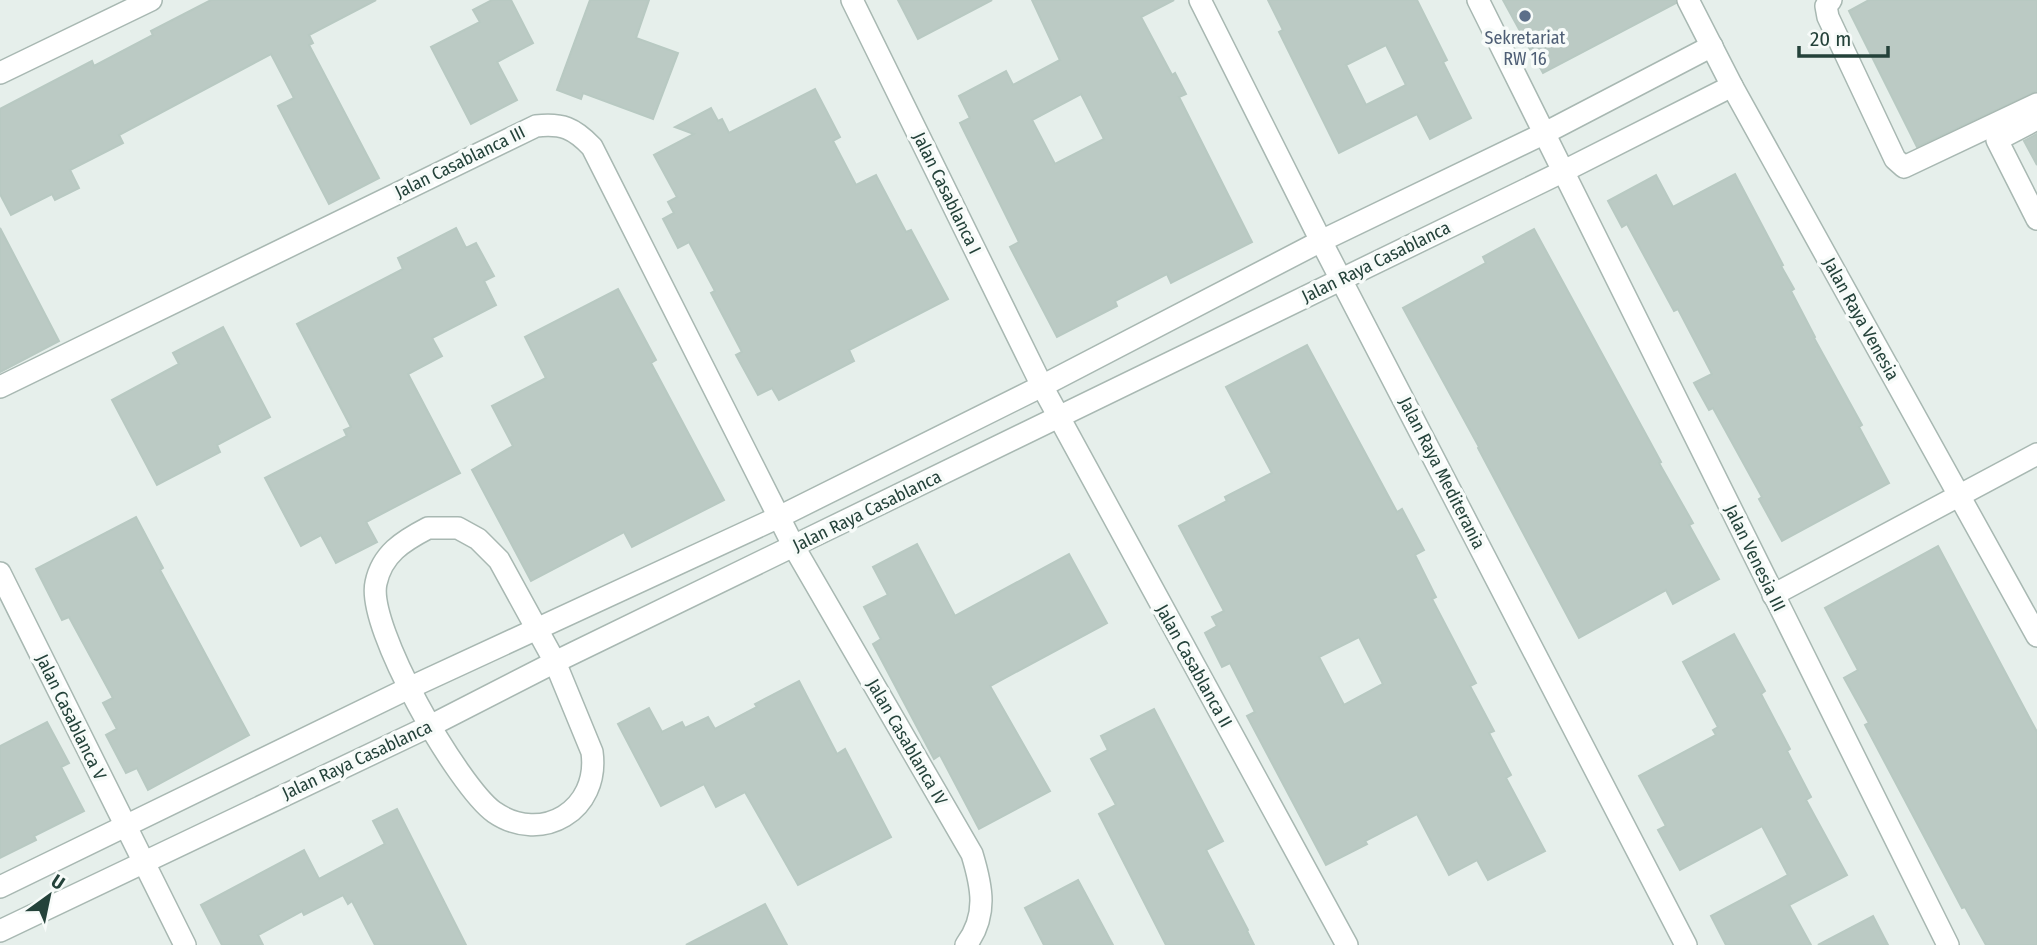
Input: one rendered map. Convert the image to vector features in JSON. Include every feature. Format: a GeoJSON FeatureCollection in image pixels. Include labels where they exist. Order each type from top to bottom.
{"type":"FeatureCollection","features":[{"type":"Feature","properties":{"kind":"street"},"geometry":{"type":"LineString","coordinates":[[0,73],[152,0]]}},
{"type":"Feature","properties":{"kind":"street","name":"Jalan Casablanca I"},"geometry":{"type":"LineString","coordinates":[[852,0],[1042,386]]}},
{"type":"Feature","properties":{"kind":"street","name":"Jalan Raya Mediterania"},"geometry":{"type":"LineString","coordinates":[[1200,0],[1321,241],[1686,945]]}},
{"type":"Feature","properties":{"kind":"street","name":"Jalan Venesia III"},"geometry":{"type":"LineString","coordinates":[[1478,0],[1948,945]]}},
{"type":"Feature","properties":{"kind":"street","name":"Jalan Raya Venesia"},"geometry":{"type":"LineString","coordinates":[[1688,0],[1731,86],[1965,493],[2037,636]]}},
{"type":"Feature","properties":{"kind":"street"},"geometry":{"type":"LineString","coordinates":[[1831,0],[1826,6],[1828,17],[1895,159],[1901,166],[1905,167],[2037,104]]}},
{"type":"Feature","properties":{"kind":"street","name":"Jalan Raya Casablanca"},"geometry":{"type":"LineString","coordinates":[[0,887],[409,688],[779,517],[1042,386],[1321,241],[1545,133],[1712,46]]}},
{"type":"Feature","properties":{"kind":"street","name":"Jalan Raya Casablanca"},"geometry":{"type":"LineString","coordinates":[[0,931],[430,726],[555,662],[1564,171],[1731,86]]}},
{"type":"Feature","properties":{"kind":"street"},"geometry":{"type":"LineString","coordinates":[[2037,119],[1997,140],[2037,219]]}},
{"type":"Feature","properties":{"kind":"street","name":"Jalan Casablanca III"},"geometry":{"type":"LineString","coordinates":[[0,387],[485,149],[536,126],[553,124],[577,131],[592,147],[794,547]]}},
{"type":"Feature","properties":{"kind":"street","name":"Jalan Casablanca II"},"geometry":{"type":"LineString","coordinates":[[1042,386],[1346,945]]}},
{"type":"Feature","properties":{"kind":"street"},"geometry":{"type":"LineString","coordinates":[[1773,595],[2034,456]]}},
{"type":"Feature","properties":{"kind":"street"},"geometry":{"type":"LineString","coordinates":[[428,528],[458,528],[478,538],[499,560],[538,629],[555,662],[592,752],[594,768],[592,781],[585,795],[571,811],[546,824],[526,826],[492,811],[477,798],[430,726],[409,688],[382,626],[375,587],[382,563],[402,541],[428,528]]}},
{"type":"Feature","properties":{"kind":"street","name":"Jalan Casablanca IV"},"geometry":{"type":"LineString","coordinates":[[794,547],[972,854],[982,884],[981,911],[973,935],[966,945]]}},
{"type":"Feature","properties":{"kind":"street","name":"Jalan Casablanca V"},"geometry":{"type":"LineString","coordinates":[[0,573],[185,945]]}},
{"type":"Feature","properties":{"kind":"building"},"geometry":{"type":"Polygon","coordinates":[[[211,0],[376,0],[309,35],[313,43],[309,45],[379,178],[329,204],[278,106],[294,98],[271,54],[119,135],[123,143],[70,170],[79,188],[55,200],[52,194],[11,215],[0,194],[0,109],[92,61],[94,66],[153,35],[151,31],[211,0]]]}},
{"type":"Feature","properties":{"kind":"building"},"geometry":{"type":"Polygon","coordinates":[[[492,0],[511,0],[533,43],[497,62],[517,100],[471,124],[431,47],[480,22],[473,10],[492,0]]]}},
{"type":"Feature","properties":{"kind":"building"},"geometry":{"type":"Polygon","coordinates":[[[590,0],[649,0],[636,38],[678,53],[653,119],[583,93],[581,99],[557,90],[590,0]]]}},
{"type":"Feature","properties":{"kind":"building"},"geometry":{"type":"Polygon","coordinates":[[[898,0],[992,0],[918,39],[898,0]]]}},
{"type":"Feature","properties":{"kind":"building"},"geometry":{"type":"Polygon","coordinates":[[[1032,0],[1174,0],[1141,17],[1172,75],[1175,73],[1186,94],[1179,97],[1252,242],[1171,283],[1167,274],[1115,301],[1117,306],[1057,337],[1010,247],[1019,242],[960,123],[970,118],[959,96],[1006,71],[1013,85],[1060,60],[1032,0]],[[1081,94],[1032,120],[1055,164],[1104,139],[1081,94]]]}},
{"type":"Feature","properties":{"kind":"building"},"geometry":{"type":"Polygon","coordinates":[[[1268,0],[1417,0],[1447,60],[1443,62],[1471,118],[1430,139],[1417,114],[1339,153],[1279,32],[1283,30],[1268,0]],[[1386,45],[1346,65],[1366,105],[1406,85],[1386,45]]]}},
{"type":"Feature","properties":{"kind":"building"},"geometry":{"type":"Polygon","coordinates":[[[1503,0],[1675,0],[1676,3],[1543,73],[1503,0]]]}},
{"type":"Feature","properties":{"kind":"building"},"geometry":{"type":"Polygon","coordinates":[[[1869,0],[2037,0],[2037,91],[1917,147],[1849,11],[1869,0]]]}},
{"type":"Feature","properties":{"kind":"building"},"geometry":{"type":"Polygon","coordinates":[[[815,89],[840,137],[833,141],[856,185],[876,175],[906,232],[911,230],[948,299],[849,350],[854,361],[779,400],[772,388],[758,395],[736,355],[742,352],[711,293],[715,291],[689,242],[678,248],[663,219],[674,213],[668,202],[677,197],[654,155],[694,134],[675,127],[711,108],[718,121],[722,119],[729,133],[815,89]]]}},
{"type":"Feature","properties":{"kind":"building"},"geometry":{"type":"Polygon","coordinates":[[[2037,134],[2037,165],[2024,141],[2037,134]]]}},
{"type":"Feature","properties":{"kind":"building"},"geometry":{"type":"Polygon","coordinates":[[[1735,174],[1783,265],[1781,266],[1794,289],[1791,291],[1814,338],[1862,425],[1859,427],[1889,483],[1782,541],[1759,499],[1762,497],[1713,408],[1709,410],[1694,383],[1712,374],[1678,309],[1674,311],[1627,224],[1622,227],[1608,201],[1656,175],[1673,207],[1735,174]]]}},
{"type":"Feature","properties":{"kind":"building"},"geometry":{"type":"Polygon","coordinates":[[[0,228],[59,341],[0,372],[0,228]]]}},
{"type":"Feature","properties":{"kind":"building"},"geometry":{"type":"Polygon","coordinates":[[[456,228],[466,248],[476,243],[494,276],[484,281],[496,305],[432,338],[442,356],[408,374],[460,473],[366,522],[377,542],[336,563],[321,535],[301,546],[265,478],[347,436],[344,430],[351,427],[297,324],[403,269],[398,258],[456,228]]]}},
{"type":"Feature","properties":{"kind":"building"},"geometry":{"type":"Polygon","coordinates":[[[1534,229],[1661,462],[1659,463],[1693,523],[1689,525],[1719,579],[1673,604],[1666,590],[1579,638],[1403,308],[1486,263],[1483,257],[1534,229]]]}},
{"type":"Feature","properties":{"kind":"building"},"geometry":{"type":"Polygon","coordinates":[[[618,289],[656,360],[651,363],[724,500],[632,547],[624,532],[531,581],[472,470],[513,446],[492,406],[546,378],[525,337],[618,289]]]}},
{"type":"Feature","properties":{"kind":"building"},"geometry":{"type":"Polygon","coordinates":[[[223,327],[270,417],[217,445],[220,452],[157,485],[112,400],[179,364],[173,353],[223,327]]]}},
{"type":"Feature","properties":{"kind":"building"},"geometry":{"type":"Polygon","coordinates":[[[1307,345],[1397,512],[1402,509],[1424,550],[1415,555],[1436,597],[1432,599],[1476,683],[1470,686],[1494,731],[1489,733],[1511,775],[1506,778],[1545,851],[1488,880],[1477,860],[1449,875],[1417,814],[1326,865],[1247,716],[1255,712],[1230,663],[1222,667],[1205,633],[1217,626],[1212,617],[1224,611],[1179,526],[1227,501],[1225,497],[1272,473],[1226,387],[1307,345]],[[1359,637],[1319,657],[1344,705],[1383,684],[1359,637]]]}},
{"type":"Feature","properties":{"kind":"building"},"geometry":{"type":"Polygon","coordinates":[[[136,517],[163,568],[160,570],[249,735],[148,790],[137,768],[126,773],[106,735],[117,729],[103,703],[113,698],[69,617],[62,620],[36,569],[136,517]]]}},
{"type":"Feature","properties":{"kind":"building"},"geometry":{"type":"Polygon","coordinates":[[[917,544],[955,616],[1069,554],[1107,623],[990,686],[1050,791],[979,829],[940,755],[934,759],[873,644],[881,639],[864,607],[888,595],[873,567],[917,544]]]}},
{"type":"Feature","properties":{"kind":"building"},"geometry":{"type":"Polygon","coordinates":[[[1938,546],[2037,732],[2037,945],[1986,945],[1965,907],[1962,908],[1865,725],[1869,723],[1844,678],[1858,670],[1825,608],[1938,546]]]}},
{"type":"Feature","properties":{"kind":"building"},"geometry":{"type":"Polygon","coordinates":[[[1734,634],[1765,691],[1761,694],[1811,797],[1806,800],[1847,875],[1789,905],[1811,945],[1726,945],[1711,916],[1788,875],[1762,826],[1680,870],[1658,830],[1666,826],[1639,776],[1716,735],[1713,730],[1718,727],[1683,662],[1734,634]]]}},
{"type":"Feature","properties":{"kind":"building"},"geometry":{"type":"Polygon","coordinates":[[[799,681],[837,754],[845,749],[891,837],[798,885],[745,792],[716,807],[704,784],[661,806],[618,724],[649,708],[662,732],[682,722],[685,728],[708,717],[715,729],[799,681]]]}},
{"type":"Feature","properties":{"kind":"building"},"geometry":{"type":"Polygon","coordinates":[[[1154,709],[1223,841],[1206,850],[1254,945],[1166,945],[1099,814],[1116,805],[1091,759],[1108,750],[1101,736],[1154,709]]]}},
{"type":"Feature","properties":{"kind":"building"},"geometry":{"type":"Polygon","coordinates":[[[47,722],[69,763],[61,767],[84,811],[34,836],[36,840],[0,858],[0,746],[47,722]]]}},
{"type":"Feature","properties":{"kind":"building"},"geometry":{"type":"Polygon","coordinates":[[[397,809],[466,945],[375,945],[352,901],[348,904],[343,895],[304,915],[302,911],[258,935],[263,945],[222,945],[201,905],[304,850],[319,879],[385,844],[373,821],[397,809]]]}},
{"type":"Feature","properties":{"kind":"building"},"geometry":{"type":"Polygon","coordinates":[[[1078,880],[1113,945],[1044,945],[1025,908],[1078,880]]]}},
{"type":"Feature","properties":{"kind":"building"},"geometry":{"type":"Polygon","coordinates":[[[765,904],[787,945],[686,945],[765,904]]]}},
{"type":"Feature","properties":{"kind":"building"},"geometry":{"type":"Polygon","coordinates":[[[1873,916],[1888,945],[1818,945],[1873,916]]]}},
{"type":"Feature","properties":{"kind":"place","name":"Sekretariat RW 16"},"geometry":{"type":"Point","coordinates":[1525,16]}}]}
